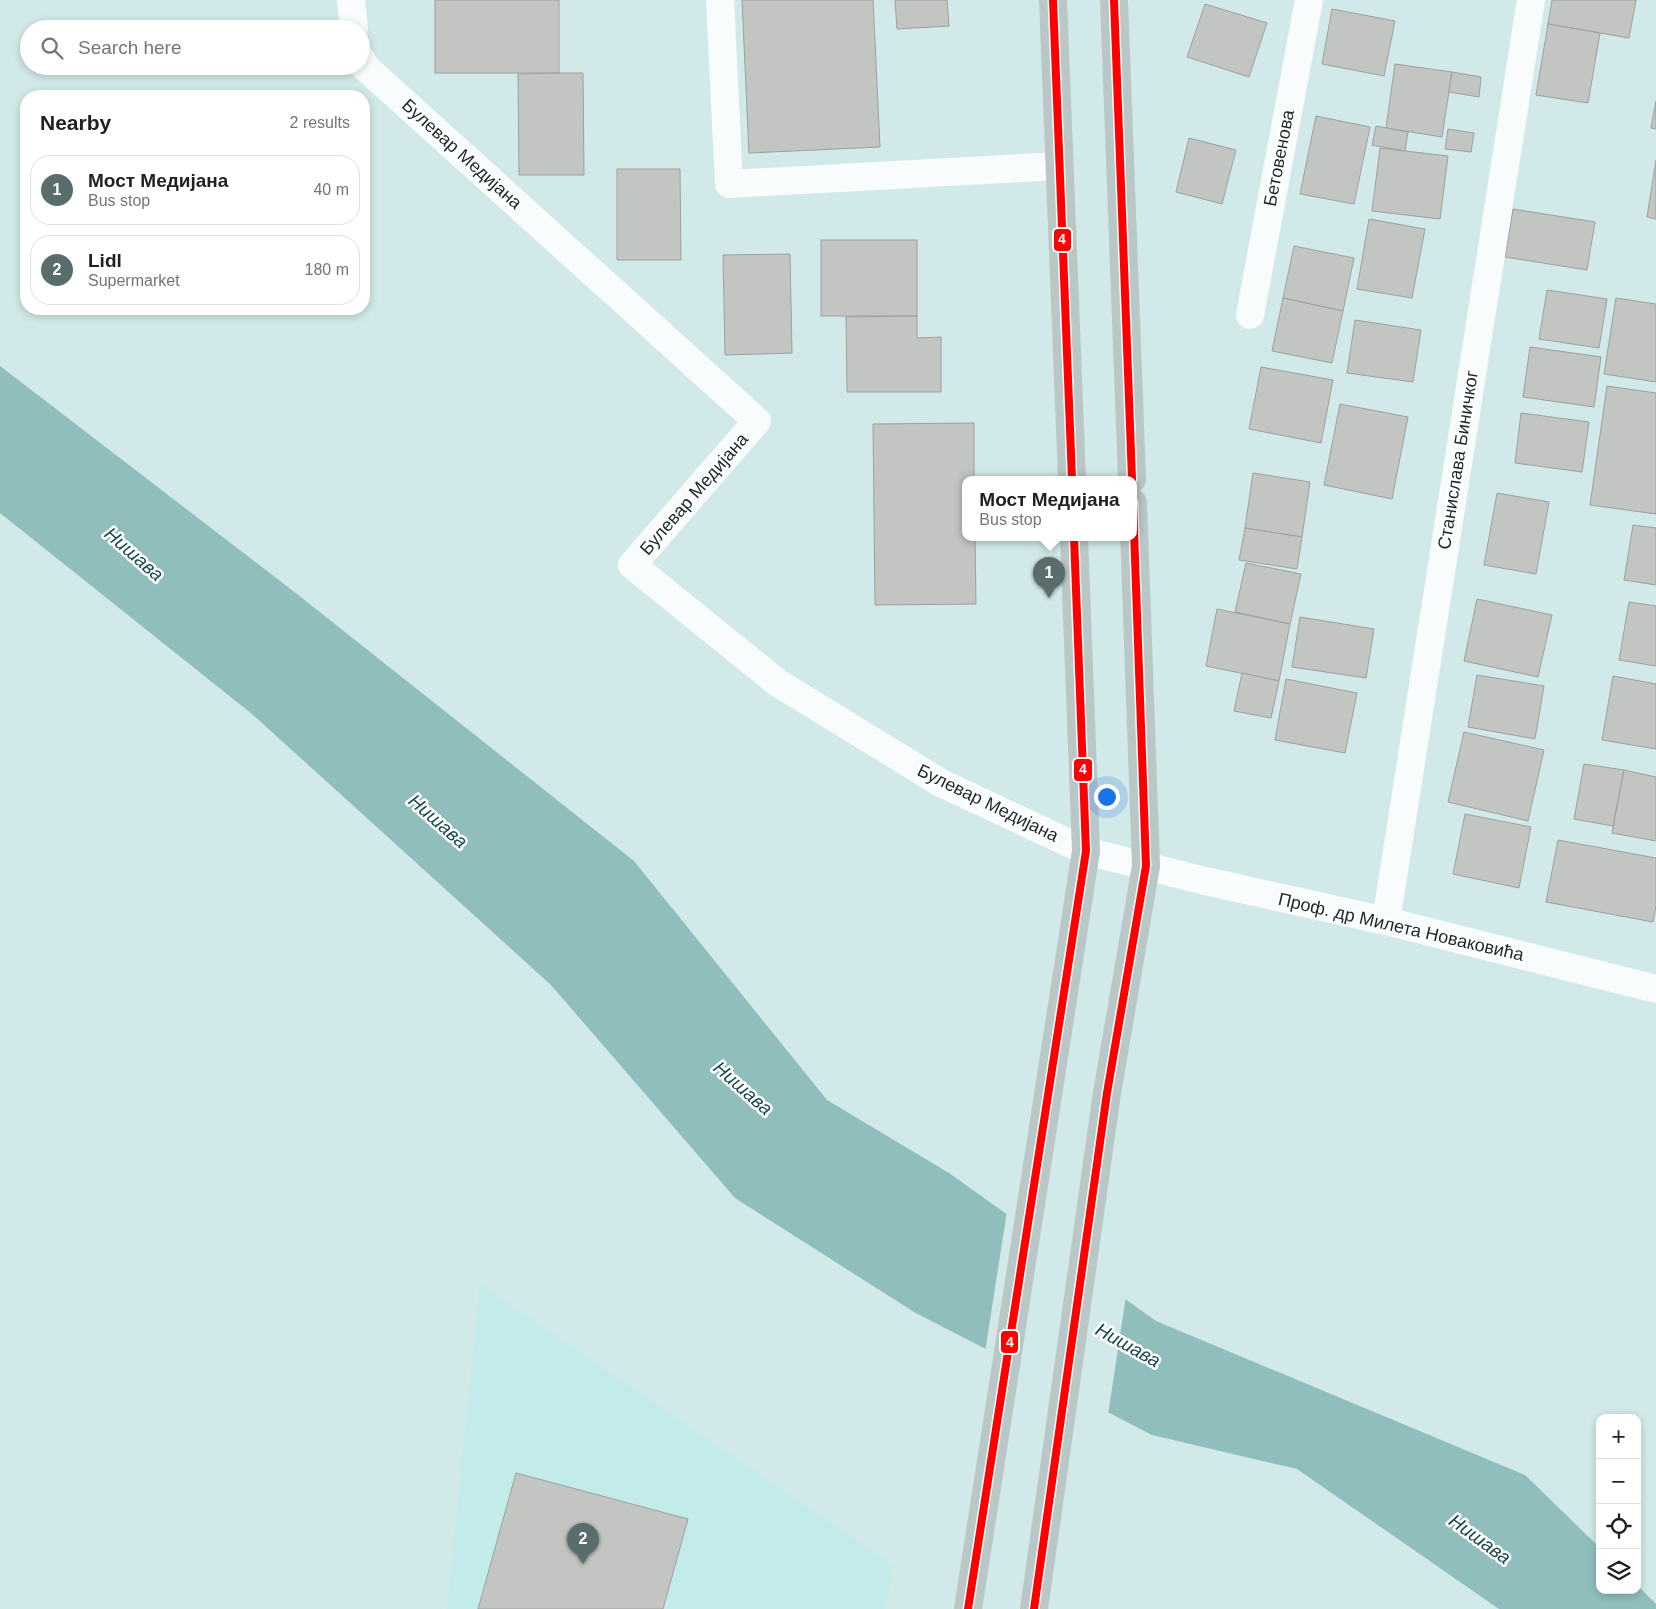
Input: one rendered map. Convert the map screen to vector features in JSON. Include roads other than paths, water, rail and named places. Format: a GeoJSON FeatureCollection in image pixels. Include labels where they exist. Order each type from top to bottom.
{"type":"FeatureCollection","features":[{"type":"Feature","properties":{"kind":"main road"},"geometry":{"type":"LineString","coordinates":[[1053,0],[1072,476]]}},
{"type":"Feature","properties":{"kind":"main road"},"geometry":{"type":"LineString","coordinates":[[1114,0],[1132,476]]}},
{"type":"Feature","properties":{"kind":"main road","name":"Булевар Медијана"},"geometry":{"type":"LineString","coordinates":[[968,1609],[1086,851],[1074,541]]}},
{"type":"Feature","properties":{"kind":"main road"},"geometry":{"type":"LineString","coordinates":[[1034,1609],[1107,1093],[1146,866],[1134,541]]}},
{"type":"Feature","properties":{"kind":"street"},"geometry":{"type":"LineString","coordinates":[[351,0],[353,20]]}},
{"type":"Feature","properties":{"kind":"street"},"geometry":{"type":"LineString","coordinates":[[720,0],[729,184],[1059,166]]}},
{"type":"Feature","properties":{"kind":"street","name":"Бетовенова"},"geometry":{"type":"LineString","coordinates":[[1250,315],[1309,0]]}},
{"type":"Feature","properties":{"kind":"street","name":"Станислава Биничког"},"geometry":{"type":"LineString","coordinates":[[1386,921],[1531,0]]}},
{"type":"Feature","properties":{"kind":"street","name":"Булевар Медијана"},"geometry":{"type":"LineString","coordinates":[[370,71],[757,421],[632,565],[778,683],[941,783],[1086,851]]}},
{"type":"Feature","properties":{"kind":"street","name":"Проф. др Милета Новаковића"},"geometry":{"type":"LineString","coordinates":[[1086,851],[1201,880],[1386,921],[1656,989]]}},
{"type":"Feature","properties":{"kind":"water","name":"Нишава"},"geometry":{"type":"Polygon","coordinates":[[[0,366],[297,594],[634,861],[827,1100],[949,1173],[1156,1321],[1525,1475],[1596,1544],[1596,1594],[1641,1594],[1641,1589],[1656,1604],[1656,1609],[1499,1609],[1297,1469],[1152,1435],[914,1312],[735,1198],[551,985],[252,714],[0,513],[0,366]]]}},
{"type":"Feature","properties":{"kind":"place","name":"Мост Медијана"},"geometry":{"type":"Point","coordinates":[1049,598]}},
{"type":"Feature","properties":{"kind":"place","name":"Lidl"},"geometry":{"type":"Point","coordinates":[583,1564]}}]}
